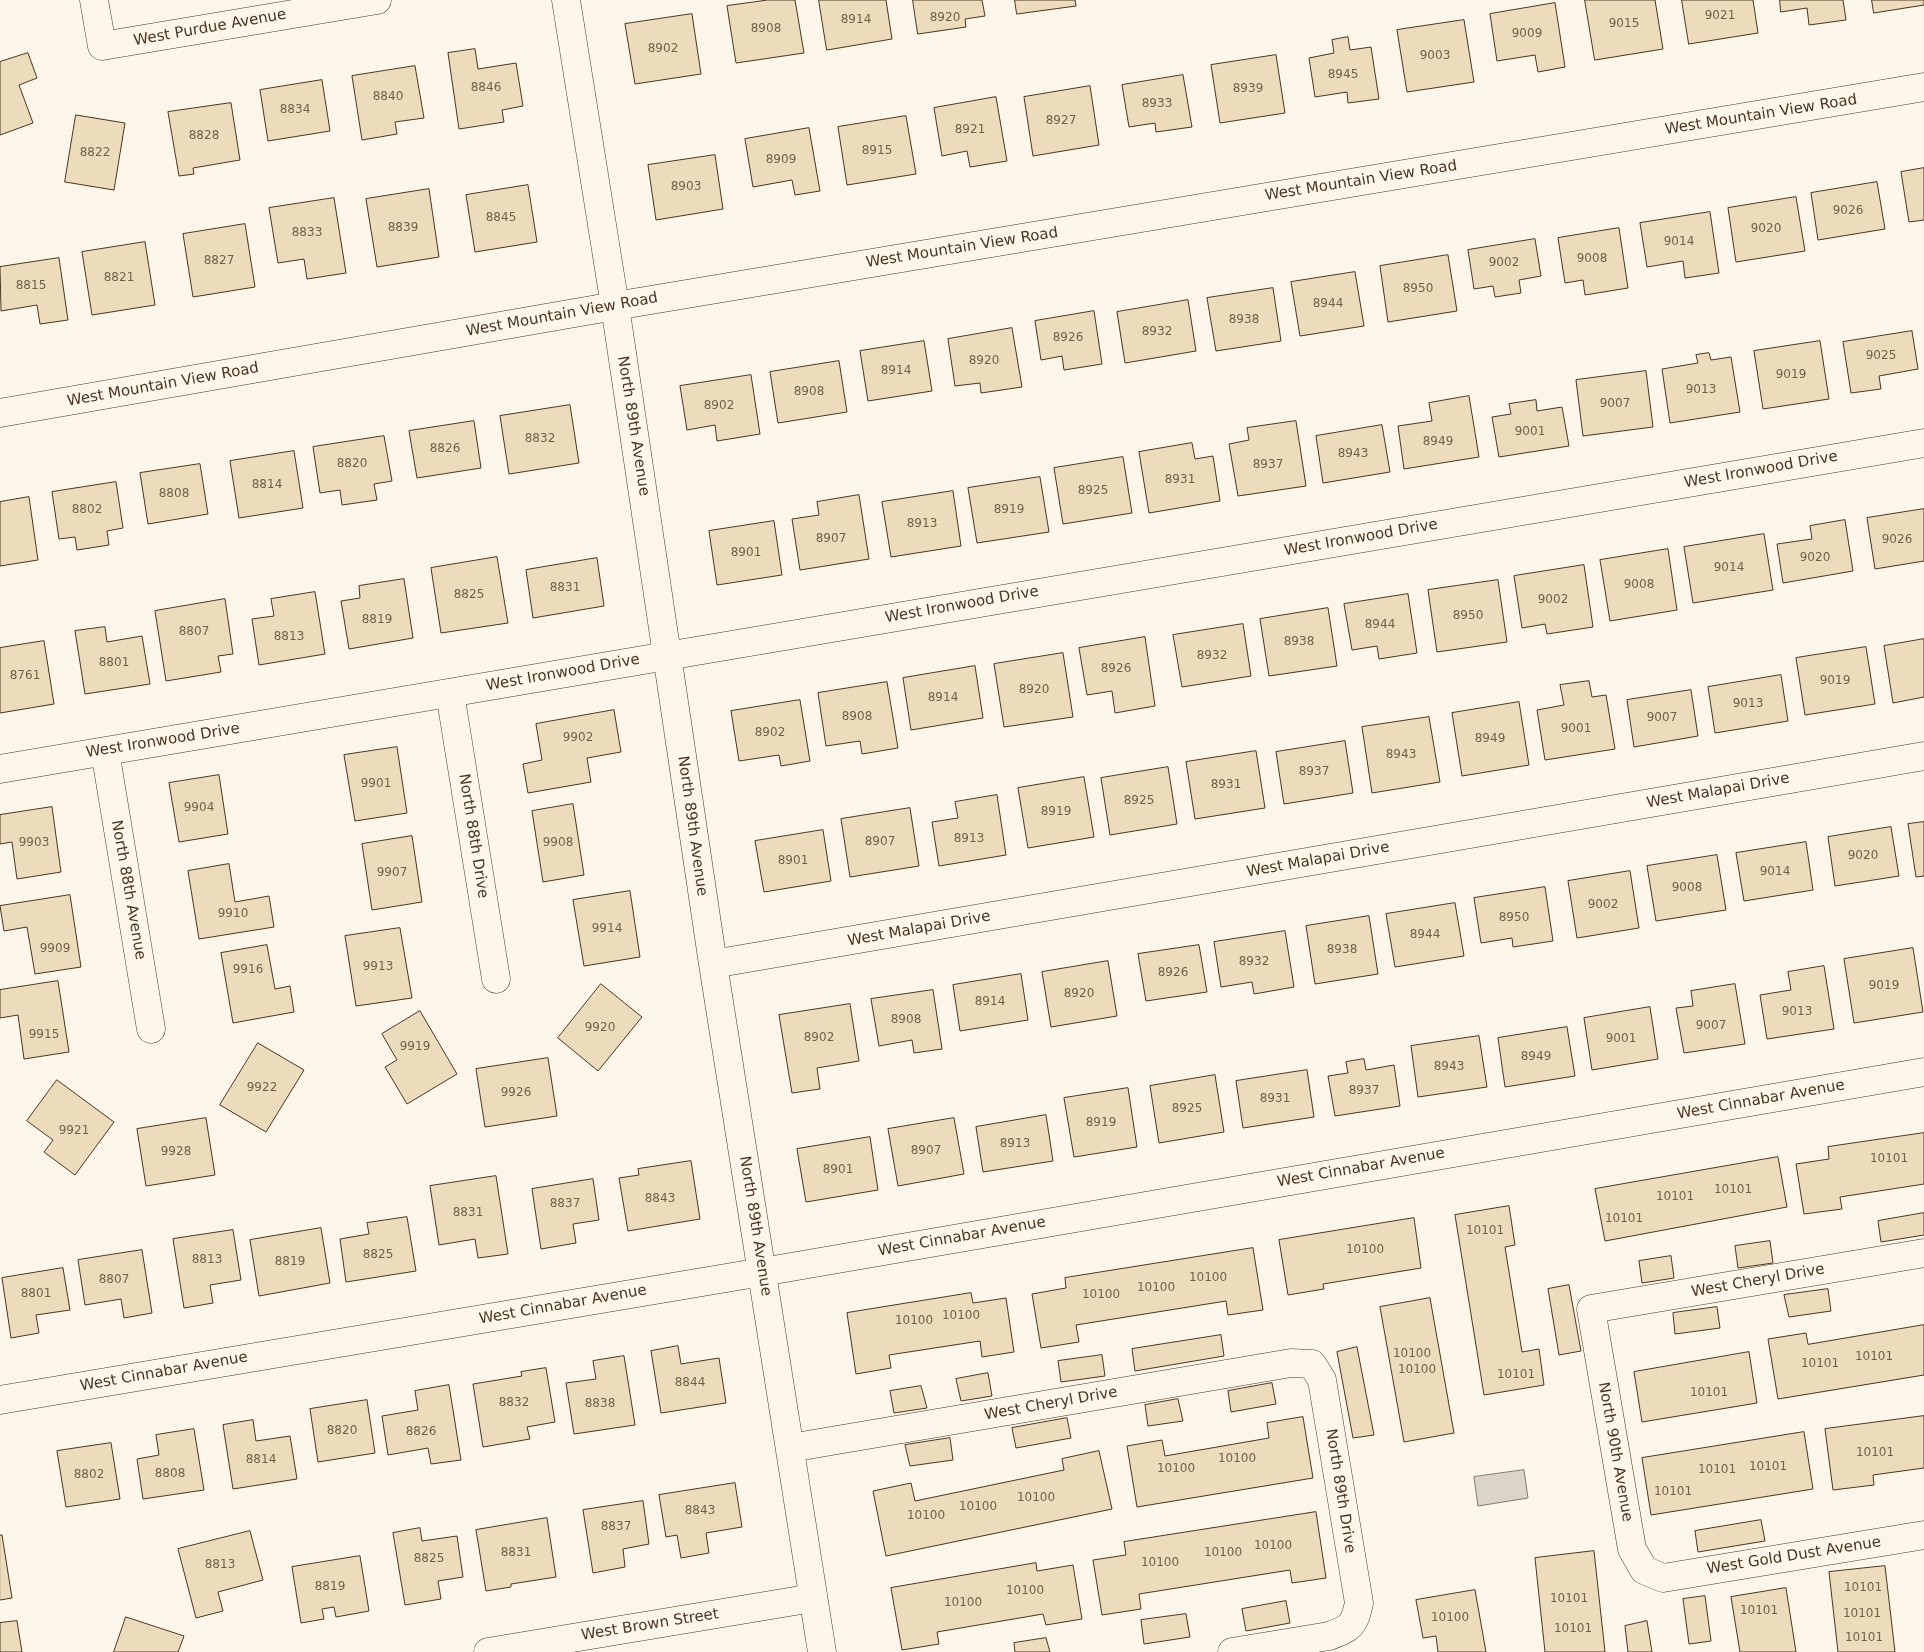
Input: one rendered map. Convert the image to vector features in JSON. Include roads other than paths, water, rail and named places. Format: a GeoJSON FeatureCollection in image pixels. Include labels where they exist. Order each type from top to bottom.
{"type":"FeatureCollection","features":[{"type":"Feature","properties":{"kind":"street","name":"West Purdue Avenue"},"geometry":{"type":"LineString","coordinates":[[94,0],[102,46],[377,0]]}},
{"type":"Feature","properties":{"kind":"street","name":"North 89th Avenue"},"geometry":{"type":"LineString","coordinates":[[566,0],[615,306],[713,964],[822,1652]]}},
{"type":"Feature","properties":{"kind":"street","name":"West Mountain View Road"},"geometry":{"type":"LineString","coordinates":[[0,413],[615,306],[1924,87]]}},
{"type":"Feature","properties":{"kind":"street","name":"West Ironwood Drive"},"geometry":{"type":"LineString","coordinates":[[0,769],[1924,443]]}},
{"type":"Feature","properties":{"kind":"street","name":"North 88th Drive"},"geometry":{"type":"LineString","coordinates":[[450,693],[496,979]]}},
{"type":"Feature","properties":{"kind":"street","name":"North 88th Avenue"},"geometry":{"type":"LineString","coordinates":[[105,751],[152,1029]]}},
{"type":"Feature","properties":{"kind":"street","name":"West Malapai Drive"},"geometry":{"type":"LineString","coordinates":[[713,964],[1924,756]]}},
{"type":"Feature","properties":{"kind":"street","name":"West Cinnabar Avenue"},"geometry":{"type":"LineString","coordinates":[[0,1400],[762,1272],[1924,1072]]}},
{"type":"Feature","properties":{"kind":"street","name":"West Cheryl Drive"},"geometry":{"type":"LineString","coordinates":[[1591,1309],[1924,1253]]}},
{"type":"Feature","properties":{"kind":"street","name":"North 90th Avenue"},"geometry":{"type":"LineString","coordinates":[[1591,1309],[1632,1549],[1644,1570],[1663,1578]]}},
{"type":"Feature","properties":{"kind":"street","name":"West Cheryl Drive"},"geometry":{"type":"LineString","coordinates":[[790,1448],[1291,1363],[1312,1364]]}},
{"type":"Feature","properties":{"kind":"street","name":"North 89th Drive"},"geometry":{"type":"LineString","coordinates":[[1232,1652],[1329,1636],[1343,1631],[1355,1621],[1359,1603],[1322,1380],[1312,1364]]}},
{"type":"Feature","properties":{"kind":"street","name":"West Gold Dust Avenue"},"geometry":{"type":"LineString","coordinates":[[1663,1578],[1924,1534]]}},
{"type":"Feature","properties":{"kind":"street","name":"West Brown Street"},"geometry":{"type":"LineString","coordinates":[[488,1652],[813,1598]]}}]}
